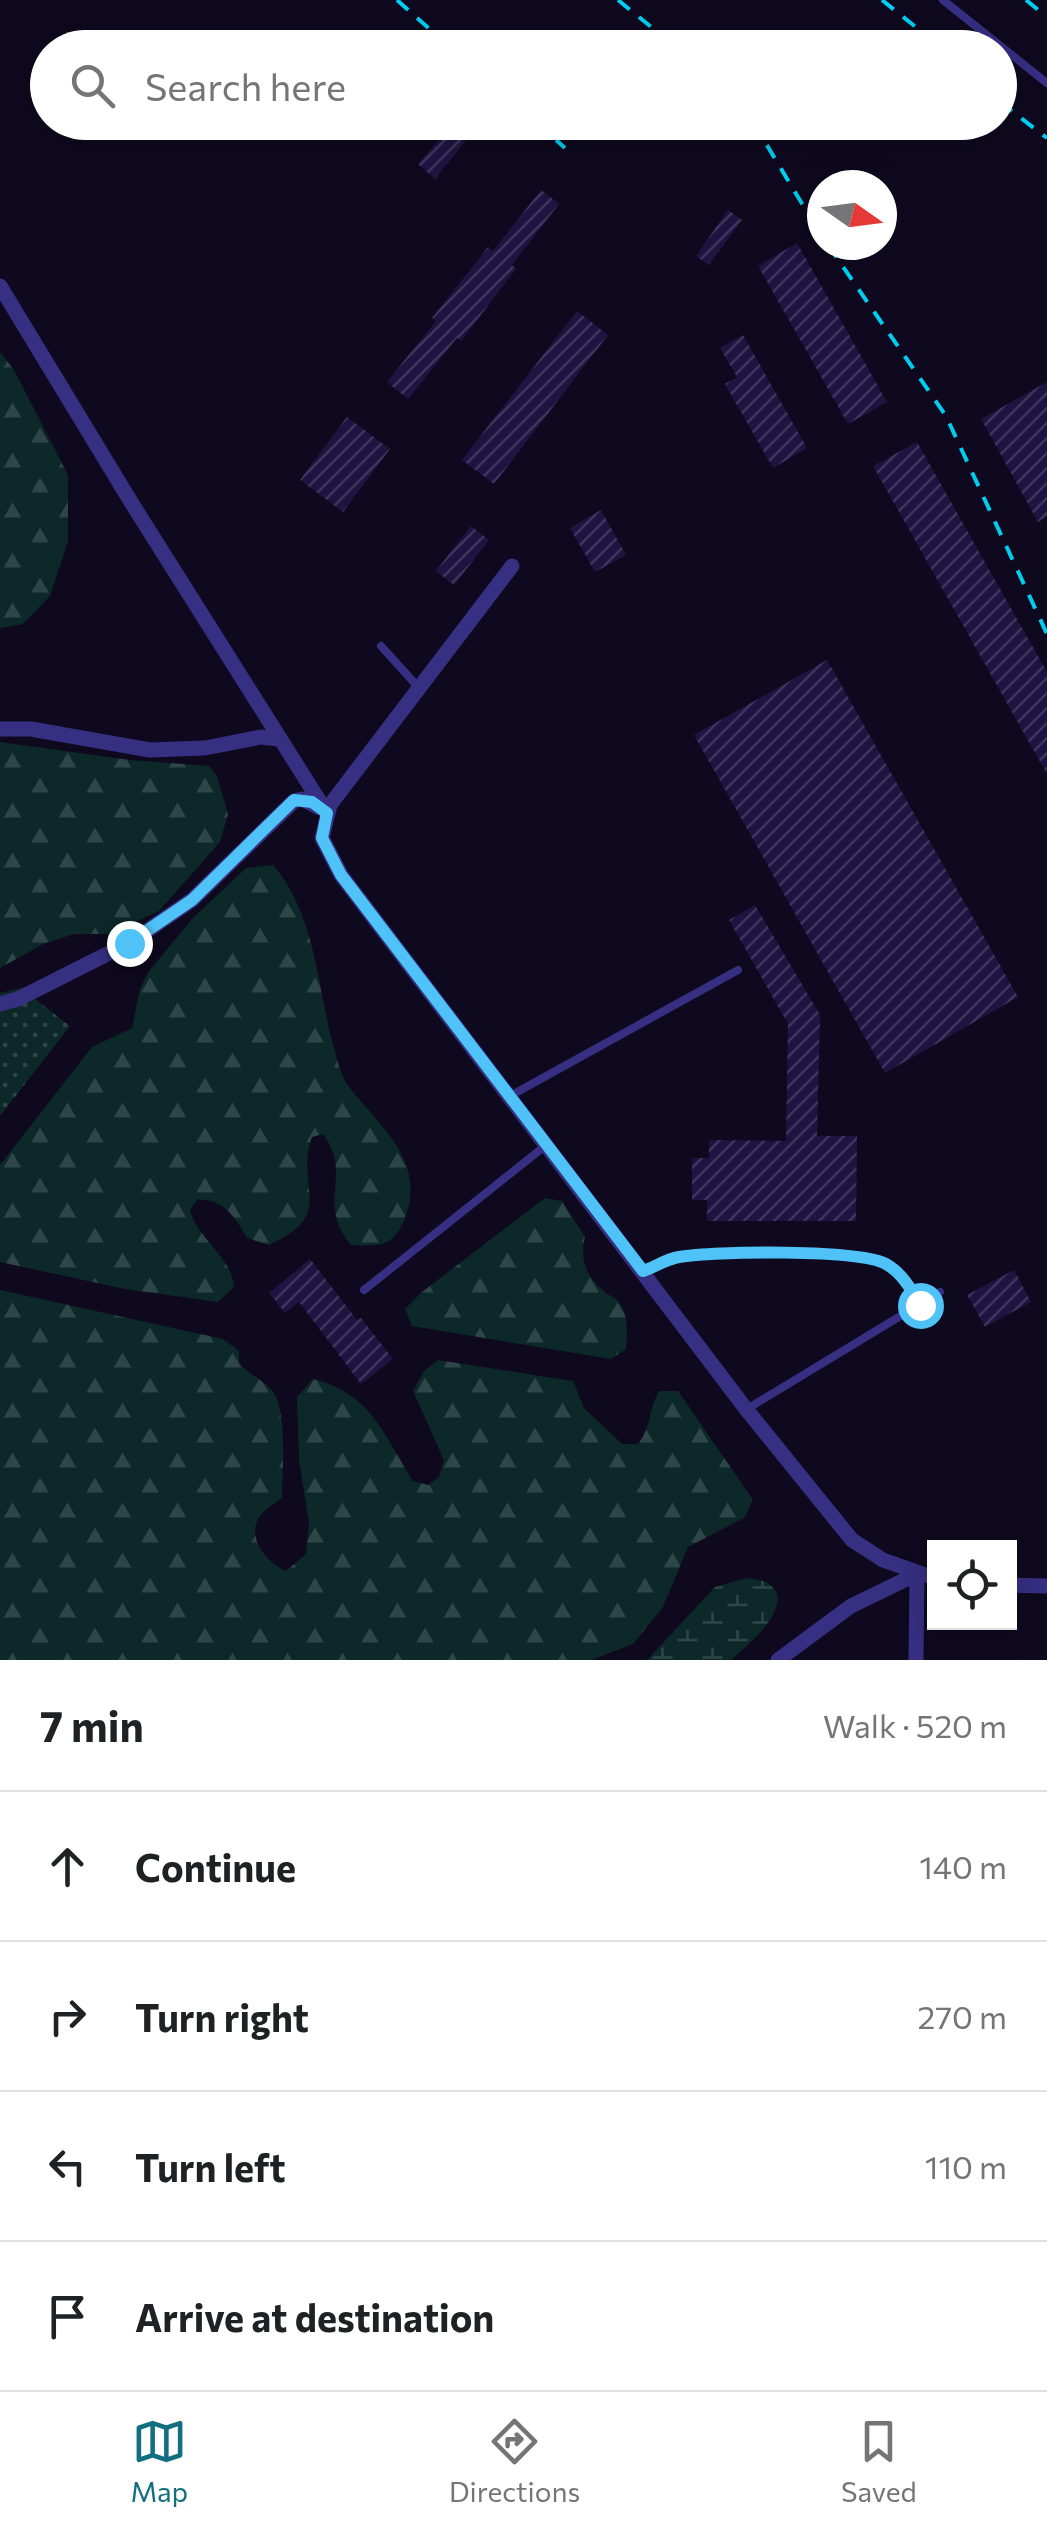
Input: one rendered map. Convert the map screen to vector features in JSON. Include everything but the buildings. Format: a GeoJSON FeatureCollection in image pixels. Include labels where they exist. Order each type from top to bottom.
{"type":"FeatureCollection","features":[{"type":"Feature","properties":{"kind":"street"},"geometry":{"type":"LineString","coordinates":[[0,286],[327,813]]}},
{"type":"Feature","properties":{"kind":"street"},"geometry":{"type":"LineString","coordinates":[[512,566],[327,813],[322,838],[335,866],[544,1146],[746,1410],[852,1540],[883,1560],[927,1576]]}},
{"type":"Feature","properties":{"kind":"street"},"geometry":{"type":"LineString","coordinates":[[0,729],[31,729],[150,750],[205,748],[261,737],[279,739]]}},
{"type":"Feature","properties":{"kind":"street"},"geometry":{"type":"LineString","coordinates":[[0,1004],[18,999],[129,943],[192,900],[294,800],[312,802],[327,813]]}},
{"type":"Feature","properties":{"kind":"street"},"geometry":{"type":"LineString","coordinates":[[778,1660],[851,1606],[917,1574]]}},
{"type":"Feature","properties":{"kind":"street"},"geometry":{"type":"LineString","coordinates":[[916,1660],[917,1574]]}},
{"type":"Feature","properties":{"kind":"street"},"geometry":{"type":"LineString","coordinates":[[1017,1585],[1047,1586]]}},
{"type":"Feature","properties":{"kind":"lane"},"geometry":{"type":"LineString","coordinates":[[944,0],[981,30]]}},
{"type":"Feature","properties":{"kind":"lane"},"geometry":{"type":"LineString","coordinates":[[1017,59],[1047,83]]}},
{"type":"Feature","properties":{"kind":"lane"},"geometry":{"type":"LineString","coordinates":[[381,646],[419,688]]}},
{"type":"Feature","properties":{"kind":"lane"},"geometry":{"type":"LineString","coordinates":[[508,1097],[738,970]]}},
{"type":"Feature","properties":{"kind":"lane"},"geometry":{"type":"LineString","coordinates":[[364,1290],[544,1146]]}},
{"type":"Feature","properties":{"kind":"lane"},"geometry":{"type":"LineString","coordinates":[[643,1271],[674,1258],[706,1254],[861,1255],[887,1264],[907,1282],[920,1305]]}},
{"type":"Feature","properties":{"kind":"lane"},"geometry":{"type":"LineString","coordinates":[[746,1410],[940,1292]]}},
{"type":"Feature","properties":{"kind":"green space"},"geometry":{"type":"Polygon","coordinates":[[[0,352],[14,370],[68,475],[68,541],[50,596],[23,624],[0,628],[0,352]]]}},
{"type":"Feature","properties":{"kind":"green space"},"geometry":{"type":"Polygon","coordinates":[[[0,742],[130,760],[209,766],[217,776],[228,814],[220,842],[159,911],[110,934],[74,934],[43,944],[0,968],[0,742]]]}},
{"type":"Feature","properties":{"kind":"green space"},"geometry":{"type":"Polygon","coordinates":[[[273,865],[288,885],[307,930],[342,1075],[405,1162],[410,1198],[400,1228],[384,1243],[351,1245],[336,1215],[335,1162],[323,1134],[312,1137],[308,1155],[308,1210],[290,1234],[269,1245],[247,1238],[233,1216],[214,1202],[197,1200],[190,1210],[232,1276],[234,1287],[218,1302],[125,1289],[0,1262],[0,1165],[92,1047],[132,1028],[140,989],[149,971],[194,917],[246,868],[273,865]]]}},
{"type":"Feature","properties":{"kind":"green space"},"geometry":{"type":"Polygon","coordinates":[[[21,988],[70,1026],[0,1116],[0,993],[21,988]]]}},
{"type":"Feature","properties":{"kind":"green space"},"geometry":{"type":"Polygon","coordinates":[[[545,1198],[562,1201],[585,1237],[583,1253],[589,1275],[622,1307],[627,1325],[626,1349],[611,1359],[412,1326],[405,1309],[422,1292],[545,1198]]]}},
{"type":"Feature","properties":{"kind":"green space"},"geometry":{"type":"Polygon","coordinates":[[[0,1290],[223,1339],[239,1351],[239,1363],[270,1388],[280,1410],[282,1498],[260,1516],[255,1535],[267,1557],[286,1571],[306,1554],[309,1523],[299,1460],[297,1397],[313,1379],[349,1394],[362,1405],[384,1432],[413,1481],[428,1485],[439,1477],[444,1460],[413,1391],[424,1371],[438,1360],[573,1381],[584,1408],[622,1444],[638,1444],[659,1391],[678,1391],[753,1500],[744,1518],[688,1547],[663,1607],[633,1644],[591,1660],[0,1660],[0,1290]]]}},
{"type":"Feature","properties":{"kind":"green space"},"geometry":{"type":"Polygon","coordinates":[[[746,1578],[769,1584],[776,1592],[777,1602],[766,1625],[731,1660],[647,1660],[715,1587],[746,1578]]]}},
{"type":"Feature","properties":{"kind":"railway"},"geometry":{"type":"LineString","coordinates":[[397,0],[431,30]]}},
{"type":"Feature","properties":{"kind":"railway"},"geometry":{"type":"LineString","coordinates":[[618,0],[655,30]]}},
{"type":"Feature","properties":{"kind":"railway"},"geometry":{"type":"LineString","coordinates":[[882,0],[920,30]]}},
{"type":"Feature","properties":{"kind":"railway"},"geometry":{"type":"LineString","coordinates":[[1026,0],[1047,17]]}},
{"type":"Feature","properties":{"kind":"railway"},"geometry":{"type":"LineString","coordinates":[[1017,115],[1047,138]]}},
{"type":"Feature","properties":{"kind":"railway"},"geometry":{"type":"LineString","coordinates":[[556,140],[565,148]]}},
{"type":"Feature","properties":{"kind":"railway"},"geometry":{"type":"LineString","coordinates":[[764,140],[807,212]]}},
{"type":"Feature","properties":{"kind":"railway"},"geometry":{"type":"LineString","coordinates":[[838,260],[946,416],[1047,634]]}},
{"type":"Feature","properties":{"kind":"route"},"geometry":{"type":"LineString","coordinates":[[129,943],[192,900],[294,800],[312,802],[327,813],[322,838],[341,875],[643,1271],[674,1258],[706,1254],[861,1255],[887,1264],[907,1282],[920,1305]]}}]}
